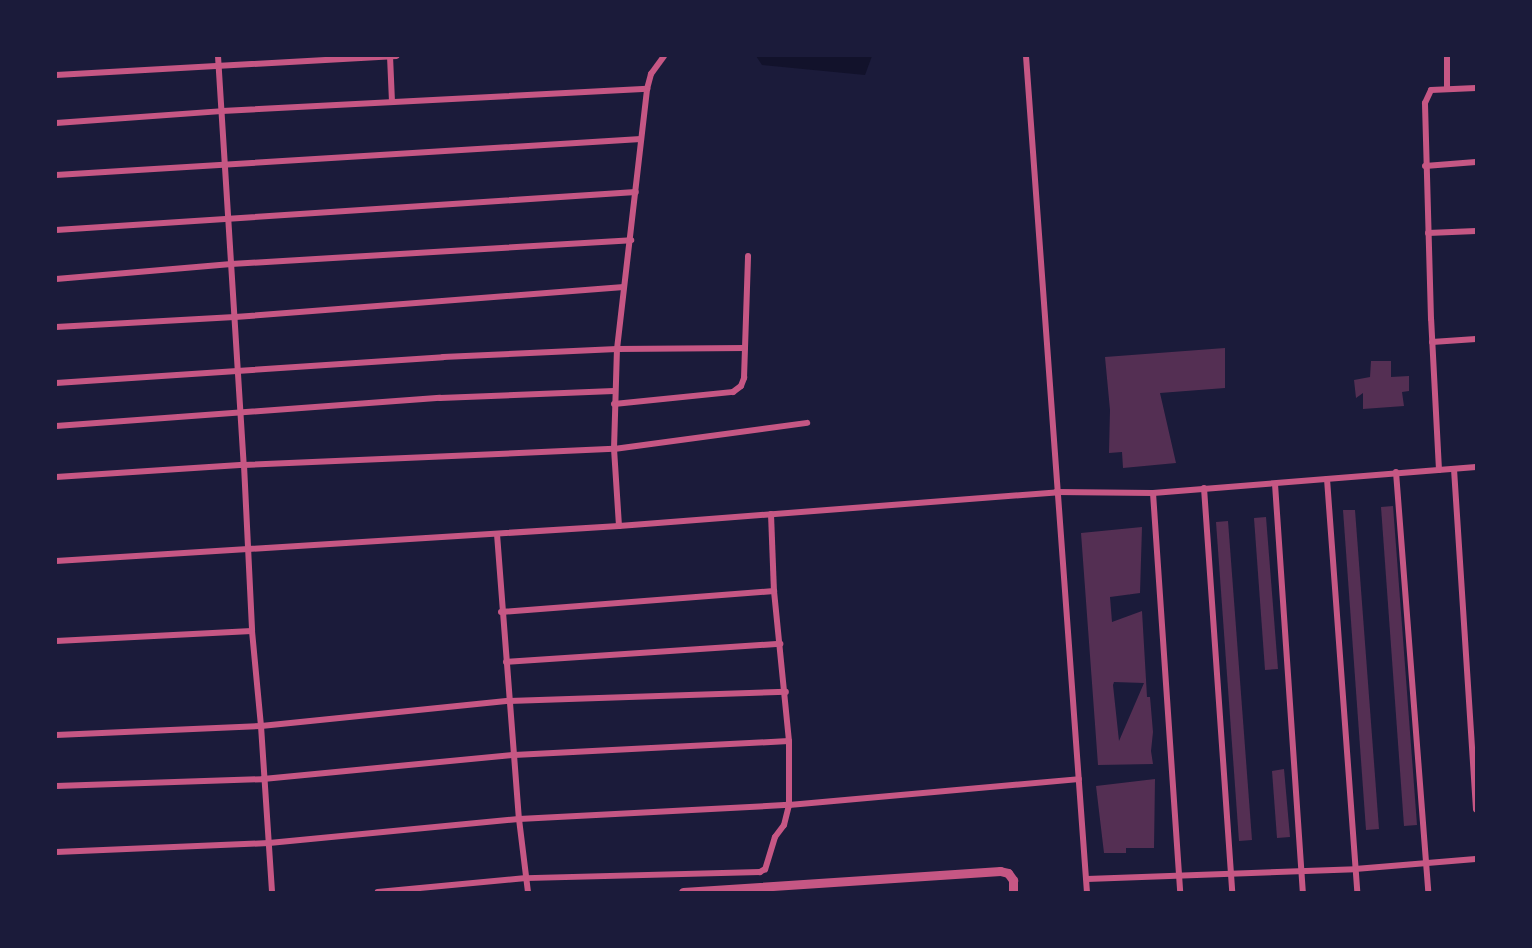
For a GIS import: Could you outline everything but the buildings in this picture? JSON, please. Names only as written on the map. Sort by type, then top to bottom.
[{"type":"street","points":[[218,56],[241,412],[252,631],[272,892]]},
{"type":"street","points":[[390,56],[392,102]]},
{"type":"street","points":[[56,75],[218,64],[396,56]]},
{"type":"street","points":[[619,526],[614,449],[617,349],[647,89],[651,74],[664,56]]},
{"type":"street","points":[[1026,56],[1056,492],[1087,892]]},
{"type":"street","points":[[1447,56],[1447,89]]},
{"type":"street","points":[[1439,470],[1425,166],[1427,95],[1431,90],[1476,88]]},
{"type":"street","points":[[56,123],[222,111],[647,89]]},
{"type":"street","points":[[56,175],[641,139]]},
{"type":"street","points":[[1425,166],[1476,162]]},
{"type":"street","points":[[56,230],[636,192]]},
{"type":"street","points":[[1428,233],[1476,231]]},
{"type":"street","points":[[56,279],[231,264],[631,240]]},
{"type":"street","points":[[614,404],[733,392],[741,387],[744,378],[748,256]]},
{"type":"street","points":[[56,327],[235,318],[624,287]]},
{"type":"street","points":[[1432,342],[1476,339]]},
{"type":"street","points":[[56,383],[443,357],[617,349],[745,348]]},
{"type":"street","points":[[56,426],[440,398],[614,391]]},
{"type":"street","points":[[56,477],[244,465],[614,449],[807,423]]},
{"type":"street","points":[[56,561],[619,526],[1056,492],[1153,493],[1476,467]]},
{"type":"street","points":[[1454,469],[1476,810]]},
{"type":"street","points":[[1396,472],[1428,892]]},
{"type":"street","points":[[1327,479],[1357,892]]},
{"type":"street","points":[[1275,484],[1304,892]]},
{"type":"street","points":[[1204,488],[1232,892]]},
{"type":"street","points":[[1153,493],[1180,892]]},
{"type":"street","points":[[378,892],[526,878],[760,872],[765,869],[775,837],[784,825],[789,805],[786,692],[774,591],[771,514]]},
{"type":"street","points":[[497,534],[501,612],[519,819],[528,892]]},
{"type":"street","points":[[501,612],[774,591]]},
{"type":"street","points":[[56,641],[252,631]]},
{"type":"street","points":[[506,662],[780,644]]},
{"type":"street","points":[[56,735],[261,726],[509,701],[786,692]]},
{"type":"street","points":[[56,786],[263,779],[514,755],[789,741]]},
{"type":"street","points":[[56,852],[269,843],[519,819],[789,805],[1079,780]]},
{"type":"street","points":[[1087,879],[1355,869],[1476,859]]},
{"type":"street","points":[[683,892],[729,891],[1000,871],[1008,873],[1012,880],[1013,892]]},
{"type":"shaded area","points":[[756,56],[872,56],[865,75],[762,65]]}]
